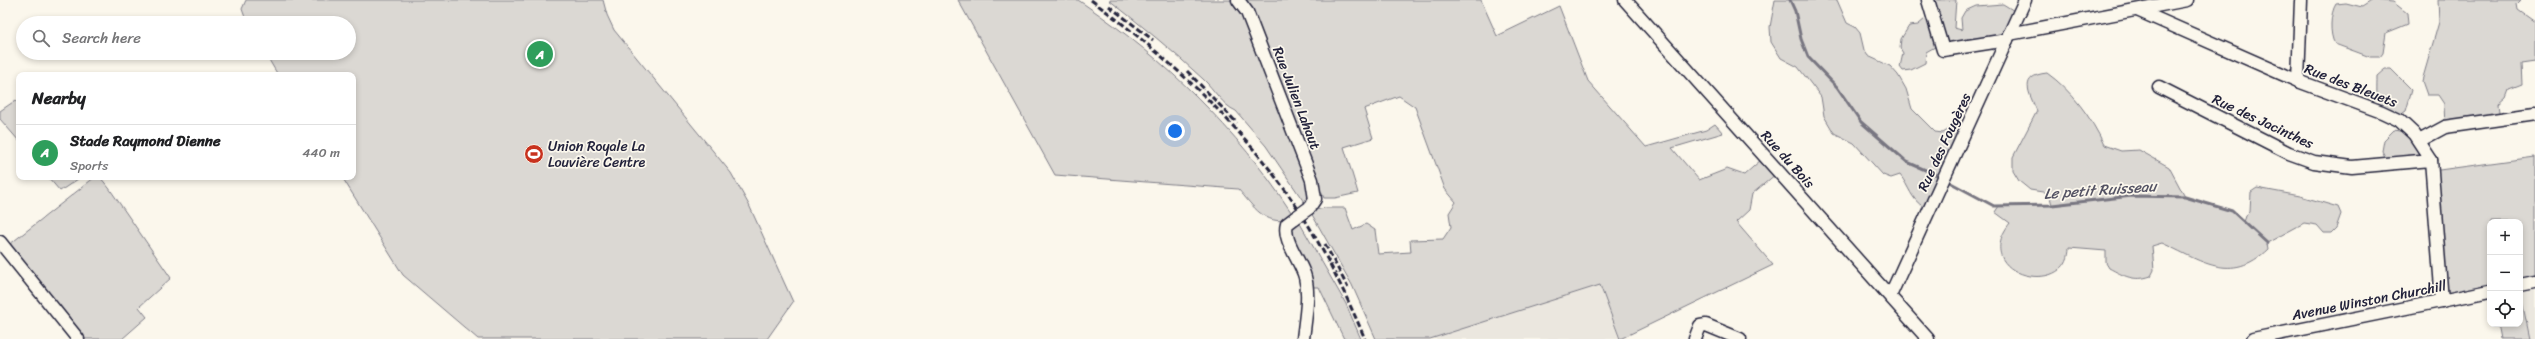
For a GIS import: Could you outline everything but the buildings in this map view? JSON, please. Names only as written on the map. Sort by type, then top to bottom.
[{"type":"street","name":"Rue Julien Lahaut","points":[[1238,0],[1247,12],[1312,180],[1315,199],[1309,208],[1287,224],[1286,233],[1303,272],[1307,287],[1303,339]]},
{"type":"street","name":"Rue du Bois","points":[[1625,0],[1928,339]]},
{"type":"street","points":[[1928,0],[1943,50],[2187,0]]},
{"type":"street","name":"Rue des Fougères","points":[[1890,296],[2025,0]]},
{"type":"street","points":[[2298,81],[2301,0]]},
{"type":"street","name":"Rue des Bleuets","points":[[2137,10],[2298,81],[2396,118],[2419,141],[2430,160],[2442,301]]},
{"type":"street","name":"Rue des Jacinthes","points":[[2159,87],[2289,153],[2314,162],[2352,167],[2430,160]]},
{"type":"street","points":[[2419,141],[2445,127],[2535,114]]},
{"type":"street","points":[[0,242],[78,339]]},
{"type":"street","points":[[2523,284],[2535,282]]},
{"type":"street","name":"Avenue Winston Churchill","points":[[2253,339],[2487,292]]},
{"type":"street","points":[[1695,339],[1700,326],[1706,325],[1740,339]]},
{"type":"shaded area","name":"Union Royale La Louvière Centre","points":[[246,0],[603,0],[607,15],[614,30],[731,173],[749,205],[793,302],[767,339],[478,339],[403,275],[344,180],[356,180],[356,72],[276,72],[269,60],[356,60],[356,16],[244,16],[242,9]]},
{"type":"shaded area","points":[[958,0],[1078,0],[1143,48],[1198,98],[1247,152],[1270,182],[1291,212],[1290,220],[1273,220],[1266,217],[1255,208],[1238,189],[1055,175]]},
{"type":"shaded area","points":[[1109,0],[1481,0],[1497,36],[1559,6],[1588,81],[1646,147],[1706,130],[1715,124],[1723,133],[1672,148],[1699,180],[1727,169],[1744,175],[1762,159],[1776,174],[1752,194],[1749,210],[1736,222],[1773,265],[1620,339],[1600,285],[1430,339],[1376,339],[1352,285],[1310,211],[1325,208],[1345,208],[1353,230],[1366,224],[1375,230],[1378,254],[1411,252],[1410,240],[1443,239],[1451,227],[1449,213],[1456,202],[1445,189],[1415,107],[1399,96],[1364,109],[1373,138],[1344,147],[1358,193],[1335,198],[1324,198],[1319,187],[1313,180],[1313,191],[1306,205],[1266,146],[1236,111],[1226,105],[1207,83],[1180,58]]},
{"type":"shaded area","points":[[1775,0],[1837,0],[1847,23],[1855,27],[1860,33],[1864,50],[1868,56],[1890,66],[1898,75],[1906,89],[1912,109],[1935,132],[1943,133],[1954,126],[1961,134],[1924,207],[1913,197],[1900,175],[1891,178],[1883,175],[1854,143],[1834,133],[1824,116],[1821,97],[1798,67],[1781,58],[1771,42],[1770,27]]},
{"type":"shaded area","points":[[1928,0],[1956,0],[1954,28],[1962,30],[1961,18],[1965,11],[1976,6],[2003,4],[2016,12],[2009,34],[1953,48],[1940,40],[1935,47],[1926,52],[1925,63],[1911,70],[1903,71],[1900,67],[1903,53],[1900,48],[1901,39],[1909,26],[1918,25],[1933,12]]},
{"type":"shaded area","points":[[2373,0],[2393,2],[2407,13],[2408,24],[2386,33],[2383,53],[2380,57],[2370,57],[2335,44],[2331,24],[2332,13],[2336,4],[2346,3],[2362,7]]},
{"type":"shaded area","points":[[2438,0],[2521,0],[2517,4],[2518,10],[2535,22],[2535,62],[2521,64],[2522,84],[2509,89],[2506,97],[2498,104],[2500,119],[2445,127],[2444,104],[2438,95],[2427,95],[2422,81],[2439,22]]},
{"type":"shaded area","points":[[2385,69],[2391,69],[2412,90],[2406,111],[2396,118],[2380,105],[2378,101],[2377,76]]},
{"type":"shaded area","points":[[2047,73],[2056,80],[2080,105],[2104,145],[2121,151],[2139,150],[2169,167],[2185,197],[2232,211],[2244,222],[2250,211],[2251,192],[2257,188],[2300,196],[2338,207],[2341,214],[2336,228],[2331,233],[2324,233],[2317,225],[2304,223],[2267,243],[2268,249],[2254,260],[2241,266],[2215,266],[2202,262],[2162,243],[2152,246],[2154,270],[2151,276],[2145,278],[2124,276],[2109,268],[2106,263],[2106,251],[2069,248],[2065,264],[2054,273],[2039,276],[2024,274],[2010,268],[2002,256],[2000,241],[2010,223],[1995,212],[1999,206],[2052,205],[2049,193],[2030,190],[2019,181],[2013,171],[2013,157],[2037,111],[2029,92],[2029,82],[2032,78],[2038,75]]},
{"type":"shaded area","points":[[16,100],[16,138],[0,119],[0,111]]},
{"type":"shaded area","points":[[2394,130],[2414,134],[2423,156],[2387,160],[2382,151],[2384,140]]},
{"type":"shaded area","points":[[2535,157],[2535,282],[2523,284],[2523,219],[2487,219],[2487,292],[2442,301],[2432,171]]},
{"type":"shaded area","points":[[51,180],[76,180],[60,191]]},
{"type":"shaded area","points":[[91,180],[102,180],[171,278],[139,307],[147,317],[122,339],[78,339],[5,248]]},
{"type":"shaded area","points":[[1298,220],[1346,304],[1361,339],[1344,339],[1319,287],[1307,287],[1290,228]]},
{"type":"shaded area","points":[[2535,282],[2535,339],[2530,339],[2523,304],[2523,288]]},
{"type":"shaded area","points":[[1600,285],[1619,339],[1430,339]]},
{"type":"shaded area","points":[[2523,306],[2530,339],[2500,339],[2498,327],[2523,327]]},
{"type":"waterway","name":"Le petit Ruisseau","points":[[1790,0],[1795,11],[1801,39],[1808,57],[1837,87],[1861,122],[1907,162],[1937,175]]},
{"type":"waterway","name":"Le petit Ruisseau","points":[[1951,183],[1994,206],[2052,205],[2132,196],[2185,197],[2232,211],[2267,243]]},
{"type":"railway","points":[[1091,0],[1183,75],[1239,132],[1288,195],[1310,228],[1353,311],[1365,339]]},
{"type":"railway","points":[[1109,6],[1153,40]]},
{"type":"railway","points":[[1187,71],[1237,123]]},
{"type":"railway","points":[[1325,244],[1348,288]]},
{"type":"place","name":"Stade Raymond Dienne","points":[[540,54]]},
{"type":"place","name":"Union Royale La Louvière Centre","points":[[534,154]]}]
